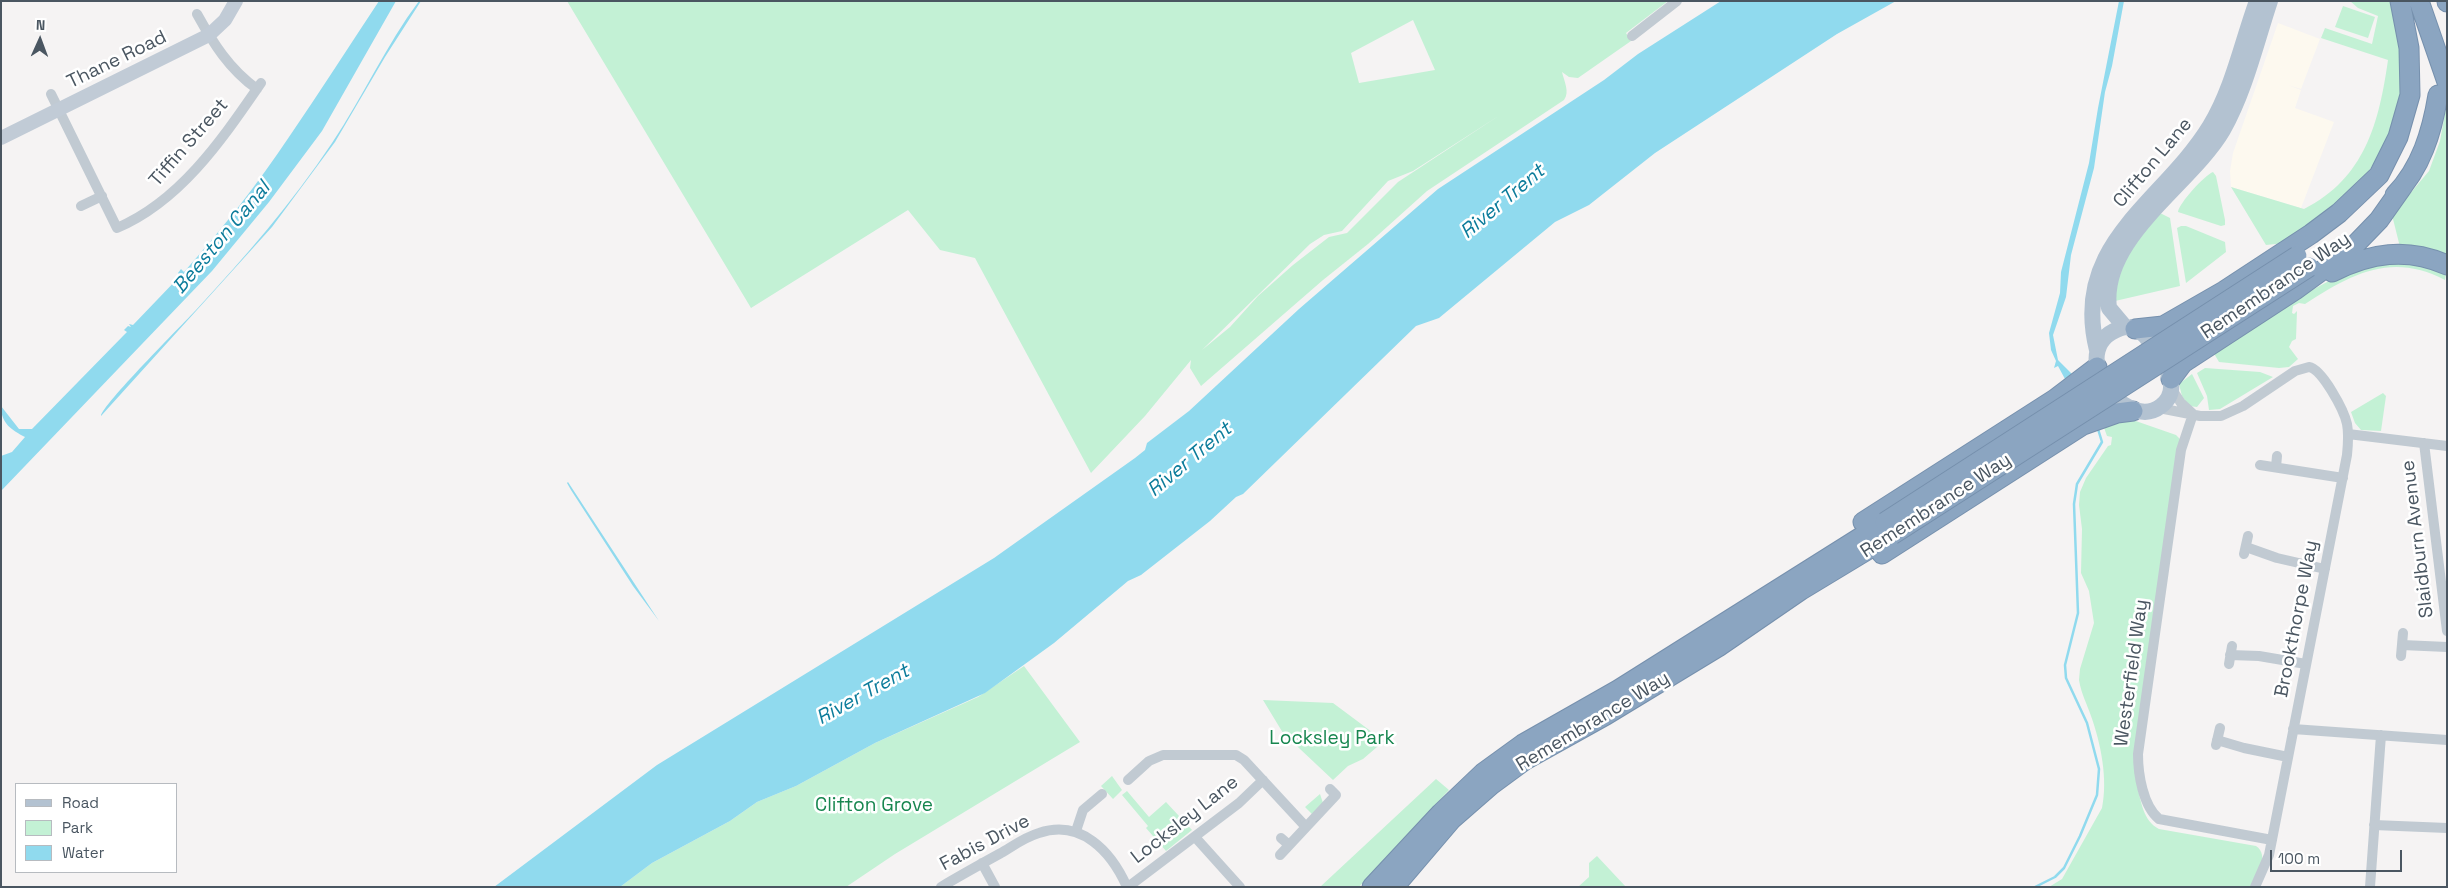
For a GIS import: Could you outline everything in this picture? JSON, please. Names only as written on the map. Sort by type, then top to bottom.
[{"type":"highway","points":[[2130,328],[2162,326],[2224,291],[2312,234],[2339,213],[2379,175],[2398,137],[2410,95],[2409,48],[2400,1]]},
{"type":"highway","points":[[2410,1],[2435,52]]},
{"type":"highway","points":[[2419,1],[2435,52],[2442,88]]},
{"type":"highway","points":[[2433,1],[2436,23]]},
{"type":"highway","name":"Remembrance Way","points":[[1394,887],[1452,819],[1491,785],[1525,760],[1606,715],[1715,639],[2303,262],[2371,221],[2403,186],[2417,163],[2431,132],[2442,88]]},
{"type":"highway","name":"Remembrance Way","points":[[2303,262],[2363,198],[2379,175]]},
{"type":"highway","points":[[2171,384],[2183,363],[2295,290],[2363,238],[2403,186]]},
{"type":"highway","points":[[2295,290],[2346,265],[2376,256],[2397,253],[2415,254],[2447,265]]},
{"type":"highway","points":[[1715,639],[1793,569],[2054,399],[2097,358]]},
{"type":"highway","points":[[1715,639],[1892,547],[2083,425],[2117,413],[2133,411]]},
{"type":"highway","name":"Remembrance Way","points":[[1372,887],[1440,813],[1483,773],[1523,744],[1618,690],[1715,639]]},
{"type":"main road","name":"Clifton Lane","points":[[2097,358],[2091,327],[2093,293],[2109,251],[2122,230],[2192,152],[2210,126],[2231,79],[2257,1]]},
{"type":"main road","name":"Clifton Lane","points":[[2130,328],[2109,308],[2109,284],[2114,267],[2144,222],[2206,153],[2223,130],[2240,90],[2270,1]]},
{"type":"main road","points":[[2130,328],[2145,336],[2167,367],[2171,384],[2166,402],[2159,408],[2149,412],[2133,411],[2119,401],[2102,380],[2097,358],[2106,335],[2130,328]]},
{"type":"street","name":"Thane Road","points":[[1,138],[209,35],[225,20],[236,1]]},
{"type":"street","points":[[1637,33],[1677,1]]},
{"type":"street","name":"Tiffin Street","points":[[102,196],[116,228],[147,212],[174,191],[222,138],[259,86],[233,68],[209,35],[197,14]]},
{"type":"street","points":[[51,94],[102,196],[81,206]]},
{"type":"street","name":"Brookthorpe Way","points":[[2193,414],[2220,416],[2233,412],[2295,371],[2309,367],[2320,373],[2343,410],[2348,434],[2348,455],[2272,840],[2265,869],[2255,887]]},
{"type":"street","points":[[2171,384],[2181,403],[2193,414]]},
{"type":"street","points":[[2159,408],[2193,414]]},
{"type":"street","name":"Westerfield Way","points":[[2193,414],[2181,450],[2138,754],[2138,769],[2149,805],[2159,820],[2272,840]]},
{"type":"street","points":[[2348,434],[2447,446]]},
{"type":"street","name":"Slaidburn Avenue","points":[[2424,443],[2447,631]]},
{"type":"street","points":[[2276,467],[2277,456]]},
{"type":"street","points":[[2260,465],[2343,478]]},
{"type":"street","points":[[2248,536],[2245,551],[2325,569]]},
{"type":"street","points":[[2403,633],[2402,650],[2447,647]]},
{"type":"street","points":[[2230,655],[2259,656],[2306,664]]},
{"type":"street","points":[[2220,728],[2217,743],[2288,757]]},
{"type":"street","points":[[2294,729],[2447,740]]},
{"type":"street","points":[[2370,887],[2381,736]]},
{"type":"street","points":[[1128,780],[1133,768],[1163,755],[1230,754],[1241,757],[1306,827]]},
{"type":"street","name":"Locksley Lane","points":[[1128,887],[1239,803],[1263,780]]},
{"type":"street","points":[[1280,855],[1336,796],[1330,789]]},
{"type":"street","points":[[1099,801],[1083,810],[1076,831],[1092,839],[1104,851],[1128,887]]},
{"type":"street","points":[[2374,825],[2447,828]]},
{"type":"street","name":"Fabis Drive","points":[[941,887],[1039,833],[1059,830],[1076,831]]},
{"type":"street","points":[[1194,838],[1240,887]]},
{"type":"street","points":[[1281,838],[1289,845]]},
{"type":"street","points":[[982,864],[995,887]]},
{"type":"shaded area","points":[[2278,23],[2320,39],[2301,89],[2288,85],[2301,90],[2295,108],[2334,122],[2301,208],[2231,187],[2230,171],[2233,153]]},
{"type":"green space","points":[[567,1],[1668,1],[1626,33],[1631,41],[1578,78],[1569,77],[1562,72],[1567,90],[1564,100],[1427,191],[1368,244],[1323,280],[1201,386],[1190,368],[1191,360],[1145,416],[1091,473],[975,258],[940,250],[908,210],[751,308]],"holes":[[[1413,20],[1435,70],[1359,83],[1351,53]],[[1500,115],[1398,182],[1347,233],[1329,237],[1293,265],[1258,296],[1230,327],[1202,350],[1310,244],[1324,235],[1342,231],[1388,181],[1413,171]]]},
{"type":"green space","points":[[2350,1],[2394,1],[2404,88],[2395,121],[2381,153],[2358,187],[2285,243],[2266,245],[2231,187],[2304,209],[2325,196],[2342,182],[2366,147],[2374,127],[2380,106],[2388,60],[2321,38],[2325,28],[2372,44],[2378,16],[2358,8]]},
{"type":"green space","points":[[2343,6],[2375,17],[2368,38],[2335,27]]},
{"type":"green space","points":[[2447,102],[2447,261],[2400,247],[2392,215],[2429,171],[2440,141]]},
{"type":"green space","points":[[2213,172],[2216,176],[2225,220],[2225,225],[2221,226],[2178,212],[2183,202],[2193,190],[2204,178]]},
{"type":"green space","points":[[2158,212],[2170,218],[2180,286],[2115,301],[2119,267]]},
{"type":"green space","points":[[2186,226],[2225,242],[2226,252],[2186,283],[2177,228]]},
{"type":"green space","points":[[2394,260],[2437,270],[2446,274],[2445,280],[2425,272],[2389,267],[2372,270],[2356,276],[2305,304],[2299,303],[2293,306],[2292,313],[2294,314],[2297,311],[2296,339],[2292,341],[2289,347],[2298,359],[2289,367],[2279,368],[2219,362],[2212,350],[2265,315],[2344,273]]},
{"type":"green space","points":[[2205,368],[2260,372],[2273,377],[2220,409],[2209,410],[2207,396],[2197,373]]},
{"type":"green space","points":[[2192,374],[2204,398],[2197,407],[2189,406],[2182,396],[2179,384]]},
{"type":"green space","points":[[2383,393],[2386,396],[2381,431],[2361,430],[2355,423],[2351,412]]},
{"type":"green space","points":[[2130,419],[2176,435],[2181,440],[2137,785],[2146,816],[2159,829],[2256,846],[2260,850],[2262,860],[2259,872],[2251,887],[2049,887],[2062,879],[2102,808],[2104,797],[2104,774],[2100,750],[2095,727],[2079,680],[2080,669],[2094,623],[2089,591],[2081,573],[2082,529],[2079,505],[2080,492],[2086,478],[2108,446],[2111,445],[2112,437],[2107,436],[2102,422]]},
{"type":"green space","name":"Clifton Grove","points":[[1024,666],[1080,742],[895,854],[846,887],[620,887],[652,863],[730,821],[757,802],[796,786],[875,743],[978,697]]},
{"type":"green space","name":"Locksley Park","points":[[1263,700],[1333,703],[1384,741],[1363,759],[1348,766],[1333,780],[1283,733]]},
{"type":"green space","points":[[1112,776],[1122,790],[1113,799],[1101,786]]},
{"type":"green space","points":[[1436,779],[1449,790],[1359,887],[1320,887]]},
{"type":"green space","points":[[1127,791],[1149,817],[1166,802],[1192,830],[1166,851],[1146,828],[1148,826],[1122,795]]},
{"type":"green space","points":[[1320,794],[1323,803],[1312,814],[1305,807]]},
{"type":"green space","points":[[1597,856],[1626,887],[1578,887],[1589,877],[1589,863]]},
{"type":"water","name":"Beeston Canal","points":[[379,1],[396,1],[322,131],[269,202],[212,271],[1,491],[1,456],[12,452],[25,437],[8,426],[1,412],[1,406],[19,429],[32,429],[127,332],[124,330],[128,326],[131,327],[129,324],[133,325],[180,276],[178,273],[181,269],[184,272],[252,189],[312,103]]},
{"type":"water","points":[[419,1],[421,1],[385,57],[335,142],[272,227],[101,416],[114,397],[250,250],[301,187],[343,125],[396,35]]},
{"type":"water","name":"River Trent","points":[[1721,1],[1896,1],[1837,34],[1655,153],[1589,205],[1555,222],[1439,318],[1416,326],[1243,494],[1236,497],[1210,521],[1141,575],[1128,581],[1054,643],[985,693],[875,743],[796,786],[757,802],[730,821],[652,863],[620,887],[494,887],[657,765],[994,558],[1135,458],[1145,450],[1147,443],[1189,411],[1299,309],[1438,189],[1604,80],[1638,54]]},
{"type":"water","points":[[2119,1],[2124,1],[2112,66],[2105,92],[2094,168],[2071,255],[2066,297],[2053,335],[2058,360],[2072,374],[2065,379],[2058,366],[2054,368],[2056,361],[2051,350],[2049,333],[2060,293],[2061,272],[2089,163]]},
{"type":"water","points":[[568,482],[659,621],[633,586],[571,490]]},
{"type":"waterway","points":[[2035,887],[2055,877],[2064,868],[2097,795],[2099,769],[2087,723],[2066,678],[2065,665],[2078,613],[2074,504],[2077,484],[2102,442],[2098,429]]}]
